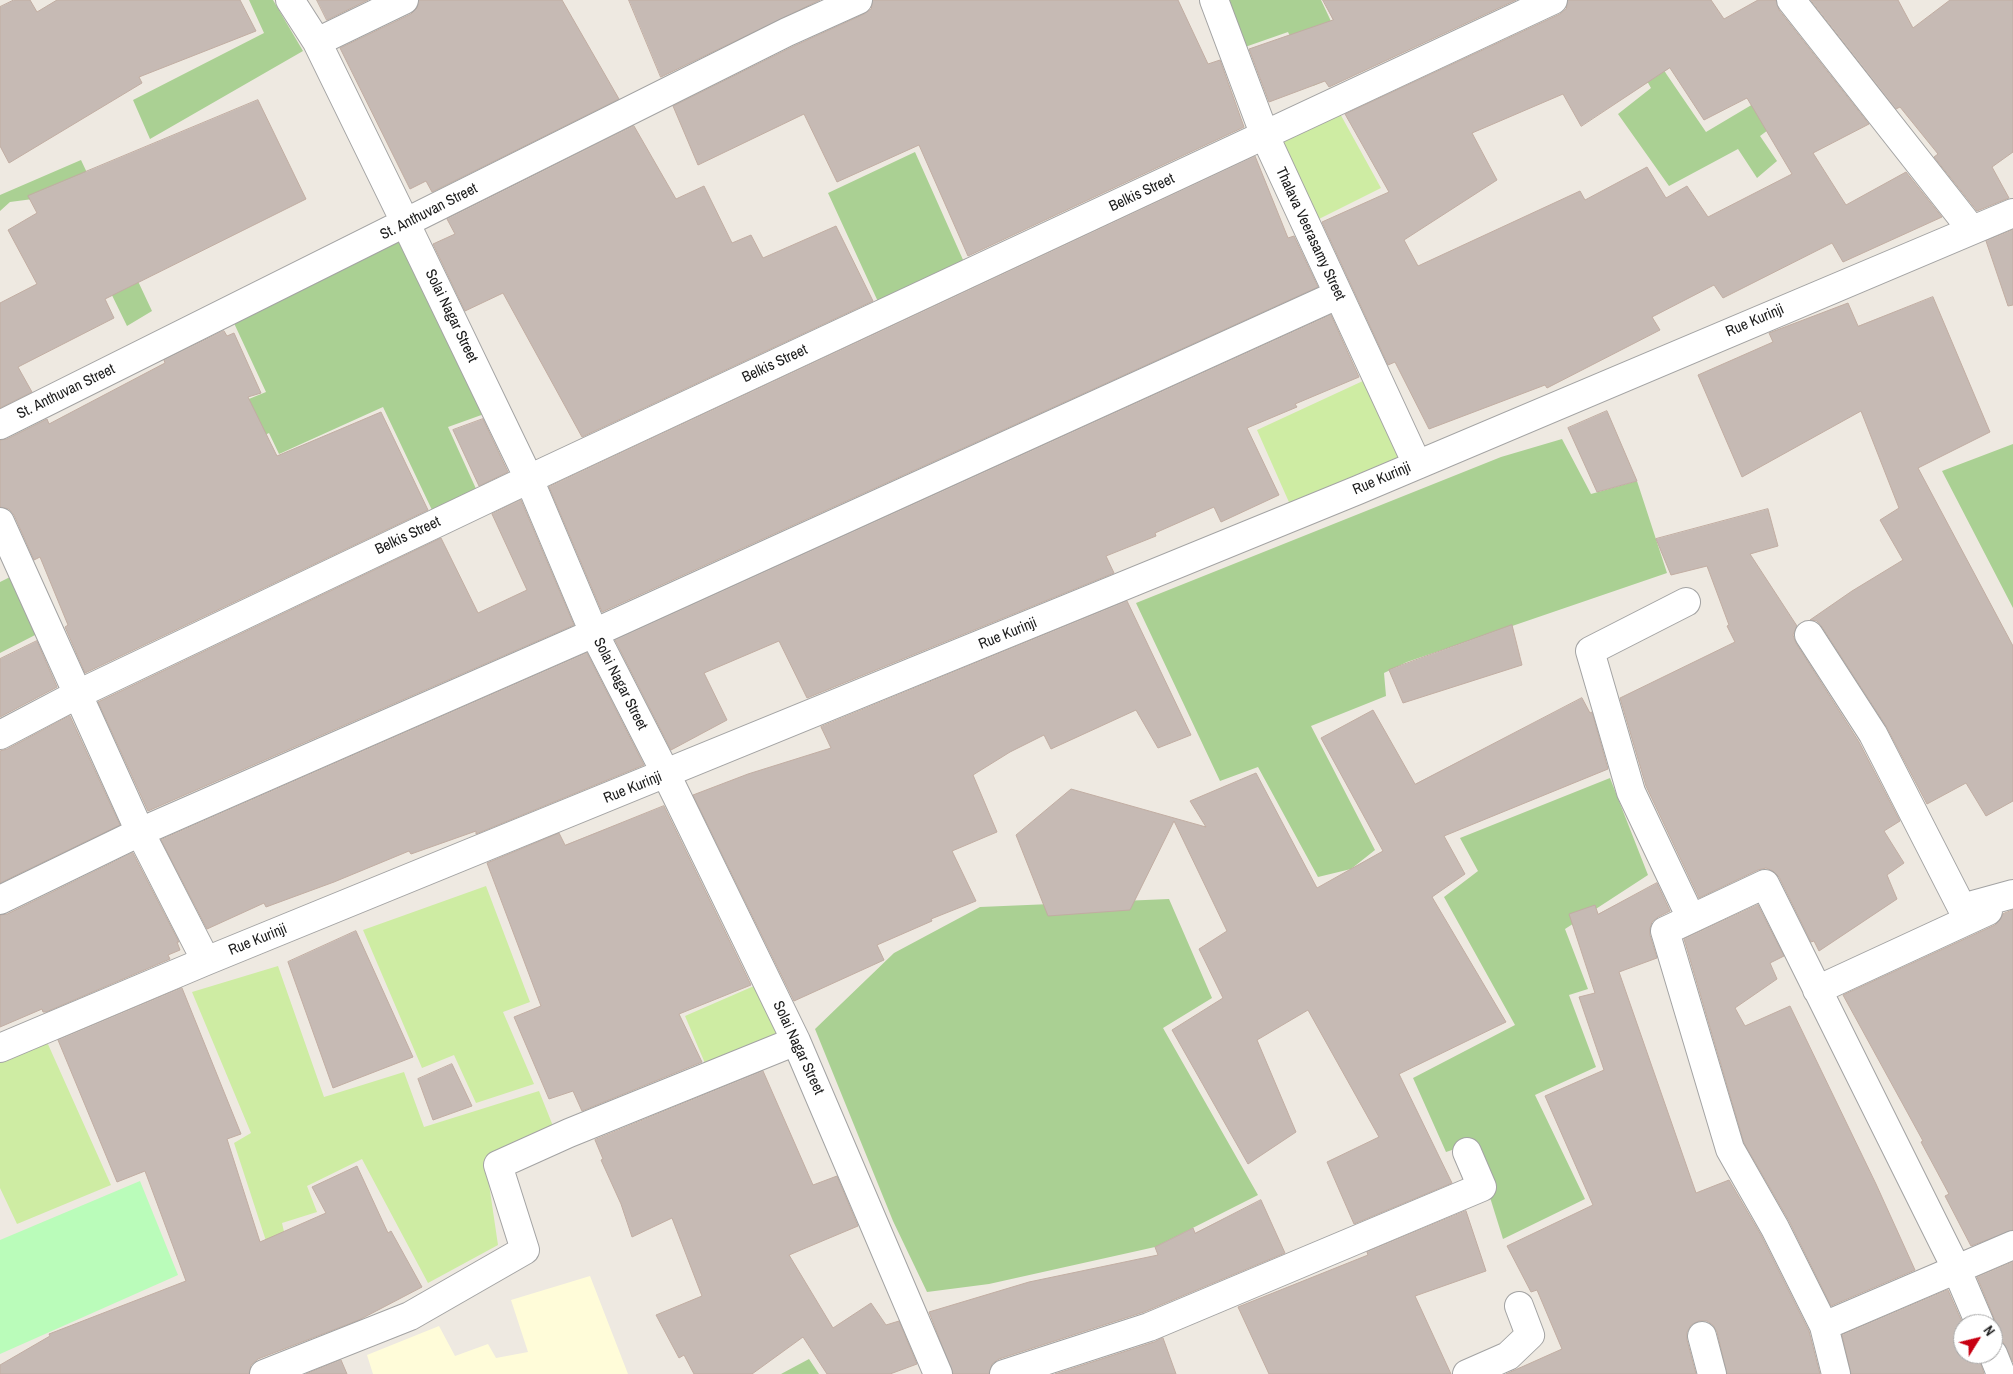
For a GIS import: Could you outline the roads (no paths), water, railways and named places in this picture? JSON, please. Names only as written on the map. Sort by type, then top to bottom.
[{"type":"street","name":"Solai Nagar Street","points":[[290,0],[317,42],[406,224],[529,479],[594,632],[666,774],[796,1041],[938,1374]]},
{"type":"street","points":[[317,42],[404,0]]},
{"type":"street","name":"St. Anthuvan Street","points":[[0,425],[778,37],[858,0]]},
{"type":"street","name":"Thalava Veerasamy Street","points":[[1214,0],[1265,136],[1337,295],[1417,464]]},
{"type":"street","name":"Belkis Street","points":[[0,735],[78,694],[529,479],[1553,0]]},
{"type":"street","points":[[1791,0],[1972,230]]},
{"type":"street","name":"Rue Kurinji","points":[[0,1048],[206,961],[666,774],[1417,464],[2013,213]]},
{"type":"street","points":[[0,900],[140,832],[594,632],[1337,295]]},
{"type":"street","points":[[0,522],[140,832],[206,961]]},
{"type":"street","points":[[1686,602],[1590,650],[1631,792],[1691,918]]},
{"type":"street","points":[[1809,635],[1873,734],[1962,908],[2013,894]]},
{"type":"street","points":[[1836,1374],[1824,1326],[1775,1228],[1730,1149],[1665,931],[1765,884],[1956,1268],[1976,1314]]},
{"type":"street","points":[[1817,990],[2013,899]]},
{"type":"street","points":[[264,1374],[410,1316],[525,1250],[498,1165],[796,1041]]},
{"type":"street","points":[[1004,1374],[1148,1327],[1482,1188],[1466,1152]]},
{"type":"street","points":[[1824,1326],[2013,1245]]},
{"type":"street","points":[[1467,1374],[1508,1356],[1530,1335],[1519,1306]]},
{"type":"street","points":[[1702,1336],[1712,1374]]}]
